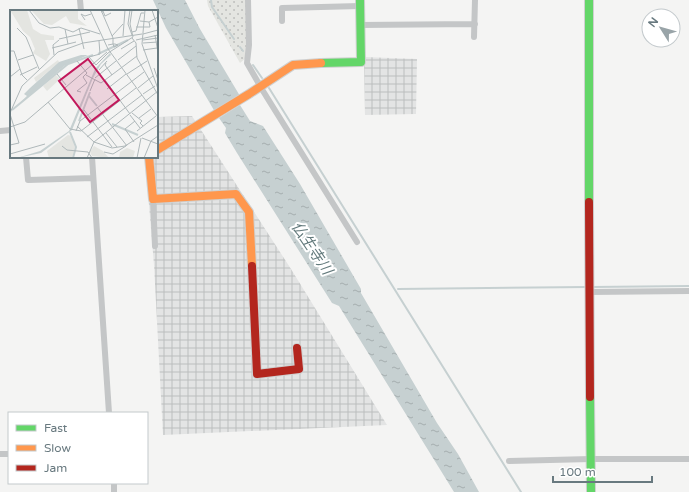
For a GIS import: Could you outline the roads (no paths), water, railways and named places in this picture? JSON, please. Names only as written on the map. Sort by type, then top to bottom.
[{"type":"street","points":[[80,0],[81,10]]},
{"type":"street","points":[[248,0],[247,63],[259,84]]},
{"type":"street","points":[[474,37],[475,0]]},
{"type":"street","points":[[589,0],[591,492]]},
{"type":"street","points":[[158,149],[249,94],[293,65],[308,63],[361,62],[360,3],[282,8],[282,21]]},
{"type":"street","points":[[360,25],[475,24]]},
{"type":"street","points":[[264,91],[357,242]]},
{"type":"street","points":[[0,131],[10,130]]},
{"type":"street","points":[[26,158],[28,180],[93,178]]},
{"type":"street","points":[[92,158],[109,412]]},
{"type":"street","points":[[149,158],[155,246]]},
{"type":"street","points":[[153,199],[236,194],[249,212],[258,374],[299,369],[297,348]]},
{"type":"street","points":[[589,292],[689,291]]},
{"type":"street","points":[[509,461],[591,459],[689,460]]},
{"type":"water","points":[[153,0],[185,0],[200,29],[240,96],[215,112],[166,28]]},
{"type":"water","name":"仏生寺川","points":[[240,105],[250,121],[263,126],[300,184],[361,289],[361,293],[437,423],[458,454],[479,492],[454,492],[339,306],[332,303],[237,153],[225,133],[226,128],[219,118]]},
{"type":"waterway","points":[[211,0],[212,7],[234,39]]},
{"type":"waterway","points":[[240,47],[243,51]]},
{"type":"waterway","points":[[253,65],[262,78]]},
{"type":"waterway","points":[[269,88],[521,492]]},
{"type":"waterway","points":[[592,287],[689,286]]},
{"type":"waterway","points":[[398,289],[587,287]]}]
